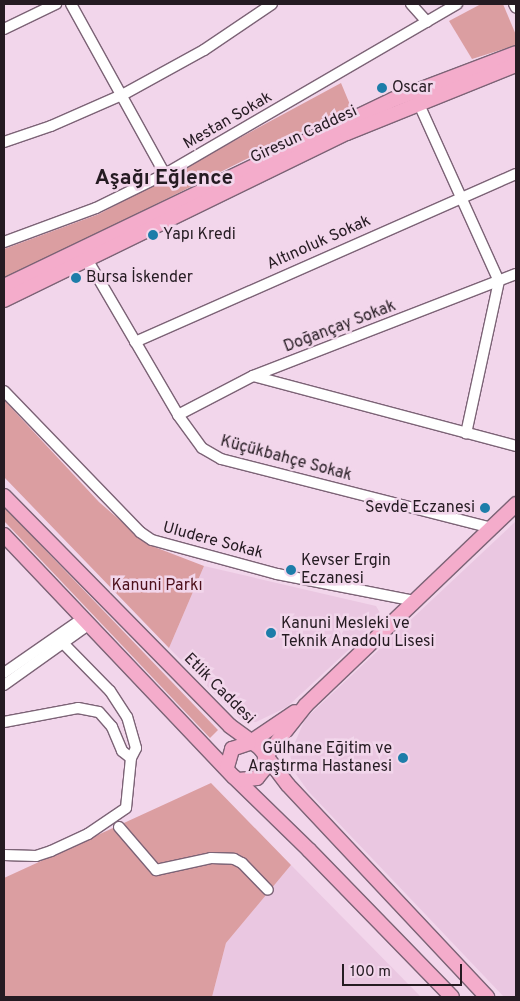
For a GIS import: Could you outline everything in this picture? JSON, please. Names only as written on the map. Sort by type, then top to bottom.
[{"type":"main road","name":"Giresun Caddesi","points":[[4,286],[395,99],[516,53]]},
{"type":"main road","name":"Giresun Caddesi","points":[[4,300],[339,137],[418,102],[516,65]]},
{"type":"main road","name":"Etlik Caddesi","points":[[4,496],[250,743],[260,748],[265,757],[487,997]]},
{"type":"main road","points":[[239,780],[251,781],[262,774],[265,757],[306,705],[516,504]]},
{"type":"main road","points":[[4,535],[85,622],[452,997]]},
{"type":"main road","points":[[4,540],[20,553]]},
{"type":"main road","points":[[227,767],[232,749],[250,743],[306,705]]},
{"type":"street","points":[[4,29],[56,4]]},
{"type":"street","points":[[71,4],[124,94],[165,174]]},
{"type":"street","points":[[4,142],[51,126],[124,94],[204,50],[272,4]]},
{"type":"street","points":[[411,4],[426,22]]},
{"type":"street","name":"Mestan Sokak","points":[[4,242],[96,208],[165,174],[457,4]]},
{"type":"street","points":[[514,4],[516,8]]},
{"type":"street","points":[[418,102],[499,281],[466,432]]},
{"type":"street","name":"Altınoluk Sokak","points":[[135,342],[461,196],[516,174]]},
{"type":"street","name":"Küçükbahçe Sokak","points":[[87,259],[178,415],[202,448],[221,459],[492,528]]},
{"type":"street","name":"Doğançay Sokak","points":[[178,415],[253,376],[516,274]]},
{"type":"street","points":[[253,376],[516,446]]},
{"type":"street","name":"Uludere Sokak","points":[[4,391],[140,532],[152,540],[277,574],[414,601]]},
{"type":"street","points":[[4,685],[62,642],[85,622]]},
{"type":"street","points":[[4,673],[85,622]]},
{"type":"street","points":[[4,855],[36,856],[51,851],[88,834],[126,808],[131,758],[136,748],[127,717],[110,691],[62,642]]},
{"type":"street","points":[[5,721],[78,708],[99,712],[112,727],[122,751],[131,758]]},
{"type":"street","points":[[119,827],[156,870],[211,858],[234,859],[242,863],[268,890]]},
{"type":"shaded area","name":"Gülhane Eğitim ve Araştırma Hastanesi","points":[[516,521],[516,997],[504,997],[308,791],[293,770],[290,754],[305,719]]},
{"type":"shaded area","name":"Kanuni Mesleki ve Teknik Anadolu Lisesi","points":[[204,566],[376,606],[383,618],[287,707],[256,722],[243,722],[169,648]]},
{"type":"shaded area","points":[[291,865],[421,997],[212,997],[226,943]]},
{"type":"green space","points":[[481,4],[503,4],[516,35],[516,45],[472,59],[449,21]]},
{"type":"green space","points":[[341,83],[351,107],[4,280],[4,249],[99,214]]},
{"type":"green space","name":"Kanuni Parkı","points":[[4,400],[99,502],[130,529],[152,546],[204,566],[169,648],[4,477]]},
{"type":"green space","points":[[4,507],[218,730],[210,738],[4,521]]},
{"type":"green space","points":[[211,783],[291,865],[226,943],[212,997],[4,997],[4,878]]},
{"type":"place","name":"Oscar","points":[[382,88]]},
{"type":"place","name":"Yapı Kredi","points":[[153,235]]},
{"type":"place","name":"Bursa İskender","points":[[76,278]]},
{"type":"place","name":"Sevde Eczanesi","points":[[485,508]]},
{"type":"place","name":"Kevser Ergin Eczanesi","points":[[291,570]]},
{"type":"place","name":"Kanuni Mesleki ve Teknik Anadolu Lisesi","points":[[271,633]]},
{"type":"place","name":"Gülhane Eğitim ve Araştırma Hastanesi","points":[[403,758]]},
{"type":"district","name":"Aşağı Eğlence","points":[[164,179]]}]
